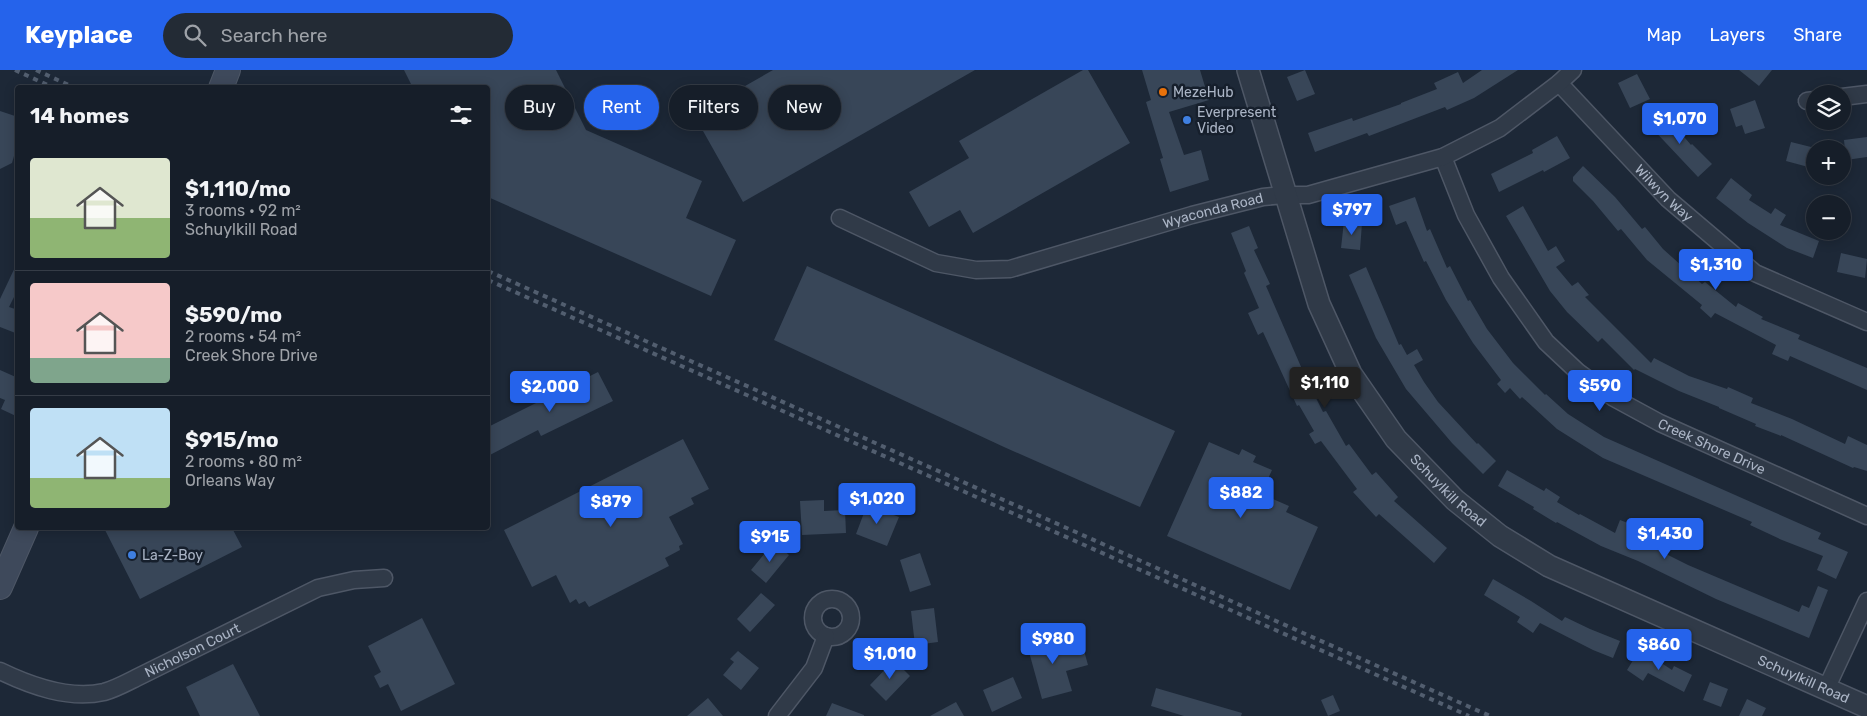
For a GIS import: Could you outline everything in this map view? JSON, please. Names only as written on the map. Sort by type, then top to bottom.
[{"type":"main road","points":[[222,85],[228,70]]},
{"type":"main road","points":[[2,581],[25,530]]},
{"type":"street","name":"Schuylkill Road","points":[[1248,70],[1284,195],[1319,304],[1351,374],[1396,439],[1455,500],[1500,536],[1550,566],[1867,707]]},
{"type":"street","name":"Wyaconda Road","points":[[840,218],[936,263],[976,270],[1010,269],[1192,215],[1263,197],[1308,195],[1443,157],[1500,128],[1559,84],[1573,70]]},
{"type":"street","name":"Wilwyn Way","points":[[1559,84],[1668,199],[1754,273],[1867,322]]},
{"type":"street","points":[[1851,96],[1867,94]]},
{"type":"street","name":"Creek Shore Drive","points":[[1443,157],[1466,216],[1501,278],[1546,342],[1578,372],[1614,398],[1660,423],[1867,516]]},
{"type":"street","name":"Nicholson Court","points":[[0,670],[22,681],[62,693],[88,694],[105,692],[318,588],[354,580],[384,578]]},
{"type":"street","points":[[1826,689],[1867,601]]},
{"type":"street","points":[[777,716],[814,668],[826,636]]},
{"type":"building","points":[[404,70],[556,70],[564,85],[505,85],[505,130],[574,130],[574,106],[584,126],[584,130],[702,181],[686,218],[736,240],[711,296],[490,198],[490,85],[412,85]]},
{"type":"building","points":[[773,70],[975,70],[743,202],[702,130],[758,130],[758,85],[747,85]]},
{"type":"building","points":[[1083,70],[1088,70],[1130,143],[973,233],[960,210],[929,227],[909,192],[969,158],[959,141]]},
{"type":"building","points":[[1142,70],[1200,70],[1209,100],[1169,112],[1184,155],[1201,150],[1209,180],[1170,192],[1160,159],[1163,158],[1146,102],[1151,100]]},
{"type":"building","points":[[1305,70],[1315,94],[1297,101],[1287,77]]},
{"type":"building","points":[[1482,70],[1518,70],[1474,98],[1447,110],[1445,107],[1369,136],[1367,133],[1315,152],[1308,133],[1352,118],[1353,121],[1401,104],[1437,89],[1434,83],[1458,72],[1463,83]]},
{"type":"building","points":[[1739,70],[1772,70],[1759,86]]},
{"type":"building","points":[[1637,74],[1650,99],[1630,108],[1618,83]]},
{"type":"building","points":[[1755,100],[1765,128],[1745,134],[1742,125],[1736,127],[1730,109]]},
{"type":"building","points":[[0,111],[15,116],[15,152],[12,163],[0,169]]},
{"type":"building","points":[[1663,112],[1691,145],[1712,164],[1698,177],[1649,125]]},
{"type":"building","points":[[1557,136],[1570,158],[1499,192],[1491,174],[1533,153],[1532,150]]},
{"type":"building","points":[[1867,137],[1867,157],[1851,159],[1851,140],[1844,140]]},
{"type":"building","points":[[1791,142],[1806,146],[1806,166],[1786,161]]},
{"type":"building","points":[[1583,166],[1615,197],[1642,229],[1645,227],[1663,249],[1702,284],[1705,282],[1736,307],[1738,303],[1763,317],[1761,319],[1800,335],[1798,339],[1867,368],[1867,390],[1790,356],[1788,361],[1772,354],[1776,345],[1715,313],[1711,318],[1700,308],[1702,305],[1647,260],[1621,229],[1618,231],[1573,181],[1573,177]]},
{"type":"building","points":[[1731,178],[1752,195],[1749,200],[1771,214],[1775,208],[1786,215],[1780,225],[1806,236],[1806,240],[1819,241],[1813,258],[1787,248],[1748,223],[1716,198]]},
{"type":"building","points":[[1415,197],[1427,231],[1430,229],[1447,268],[1450,266],[1468,301],[1470,300],[1487,329],[1513,363],[1545,395],[1568,414],[1604,437],[1821,533],[1818,539],[1848,552],[1836,579],[1817,570],[1823,556],[1750,525],[1752,522],[1603,458],[1557,429],[1522,397],[1520,399],[1510,388],[1505,393],[1497,384],[1501,380],[1473,343],[1446,300],[1426,261],[1424,262],[1406,221],[1396,225],[1389,206]]},
{"type":"building","points":[[1523,206],[1548,251],[1556,246],[1565,261],[1556,267],[1572,286],[1578,282],[1589,295],[1585,297],[1651,363],[1654,358],[1689,376],[1727,389],[1728,387],[1753,398],[1751,403],[1792,419],[1845,444],[1848,436],[1867,445],[1867,471],[1853,468],[1781,435],[1755,426],[1756,424],[1634,370],[1602,338],[1598,342],[1567,312],[1550,291],[1506,216]]},
{"type":"building","points":[[1344,221],[1362,223],[1360,250],[1341,248]]},
{"type":"building","points":[[1249,226],[1258,248],[1254,250],[1270,284],[1266,286],[1305,376],[1323,412],[1326,411],[1346,446],[1349,444],[1372,475],[1376,472],[1398,497],[1394,501],[1447,548],[1434,563],[1379,514],[1376,517],[1353,492],[1357,489],[1321,441],[1315,444],[1309,434],[1314,431],[1299,405],[1297,406],[1263,332],[1258,335],[1248,313],[1259,308],[1244,273],[1246,271],[1231,233]]},
{"type":"building","points":[[1841,253],[1867,259],[1865,278],[1837,272]]},
{"type":"building","points":[[807,266],[1175,431],[1140,507],[1004,447],[774,340]]},
{"type":"building","points":[[15,267],[15,295],[9,307],[15,309],[15,333],[0,327],[0,299]]},
{"type":"building","points":[[1366,267],[1399,345],[1401,344],[1407,355],[1417,349],[1423,360],[1414,365],[1438,402],[1477,444],[1496,461],[1483,474],[1452,443],[1406,389],[1376,338],[1349,275]]},
{"type":"building","points":[[0,370],[15,377],[15,416],[1,409],[5,400],[0,398]]},
{"type":"building","points":[[598,372],[613,401],[541,436],[538,430],[490,455],[490,426]]},
{"type":"building","points":[[683,439],[709,489],[691,498],[694,504],[669,517],[683,544],[679,546],[680,550],[665,558],[669,566],[589,607],[585,601],[579,604],[576,599],[570,603],[556,575],[532,587],[504,530]]},
{"type":"building","points":[[1209,442],[1239,455],[1242,449],[1256,456],[1253,462],[1272,470],[1261,494],[1289,506],[1286,512],[1318,527],[1290,590],[1167,536]]},
{"type":"building","points":[[1507,470],[1544,491],[1546,488],[1560,497],[1557,502],[1615,533],[1620,520],[1638,527],[1634,538],[1688,565],[1799,612],[1802,605],[1809,608],[1818,586],[1828,590],[1809,638],[1716,599],[1556,523],[1533,509],[1534,507],[1498,486]]},
{"type":"building","points":[[824,500],[824,511],[845,510],[846,533],[802,535],[800,501]]},
{"type":"building","points":[[867,505],[899,517],[887,546],[856,534]]},
{"type":"building","points":[[105,530],[233,530],[242,547],[140,599]]},
{"type":"building","points":[[774,542],[789,555],[766,583],[751,570]]},
{"type":"building","points":[[920,553],[931,585],[910,592],[900,560]]},
{"type":"building","points":[[1493,579],[1562,621],[1565,617],[1620,641],[1613,658],[1540,623],[1533,633],[1517,622],[1520,617],[1484,595]]},
{"type":"building","points":[[761,593],[775,605],[750,632],[737,619]]},
{"type":"building","points":[[934,608],[938,642],[915,645],[911,611]]},
{"type":"building","points":[[422,618],[455,684],[401,711],[388,684],[380,688],[374,676],[381,672],[368,646]]},
{"type":"building","points":[[1053,633],[1058,654],[1083,647],[1088,665],[1066,671],[1072,691],[1042,699],[1026,641]]},
{"type":"building","points":[[1640,649],[1672,670],[1674,666],[1692,675],[1684,692],[1648,673],[1643,681],[1627,670]]},
{"type":"building","points":[[738,651],[759,668],[741,690],[723,675],[734,662],[730,659]]},
{"type":"building","points":[[894,660],[910,676],[886,701],[870,685]]},
{"type":"building","points":[[233,664],[260,716],[200,716],[186,687]]},
{"type":"building","points":[[1013,677],[1022,698],[992,712],[983,690]]},
{"type":"building","points":[[1710,682],[1728,689],[1721,707],[1703,700]]},
{"type":"building","points":[[1156,688],[1242,713],[1241,716],[1184,716],[1151,706]]},
{"type":"building","points":[[1333,695],[1340,711],[1328,716],[1321,700]]},
{"type":"building","points":[[708,698],[723,716],[687,716]]},
{"type":"building","points":[[1747,699],[1766,708],[1762,716],[1739,716]]},
{"type":"building","points":[[956,702],[964,716],[930,716]]},
{"type":"building","points":[[832,703],[864,715],[864,716],[826,716]]},
{"type":"railway","points":[[15,70],[48,85]]},
{"type":"railway","points":[[36,70],[68,85]]},
{"type":"railway","points":[[490,272],[1490,716]]},
{"type":"railway","points":[[490,281],[1469,716]]},
{"type":"place","name":"MezeHub","points":[[1163,92]]},
{"type":"place","name":"Everpresent Video","points":[[1187,120]]},
{"type":"place","name":"La-Z-Boy","points":[[132,555]]}]
